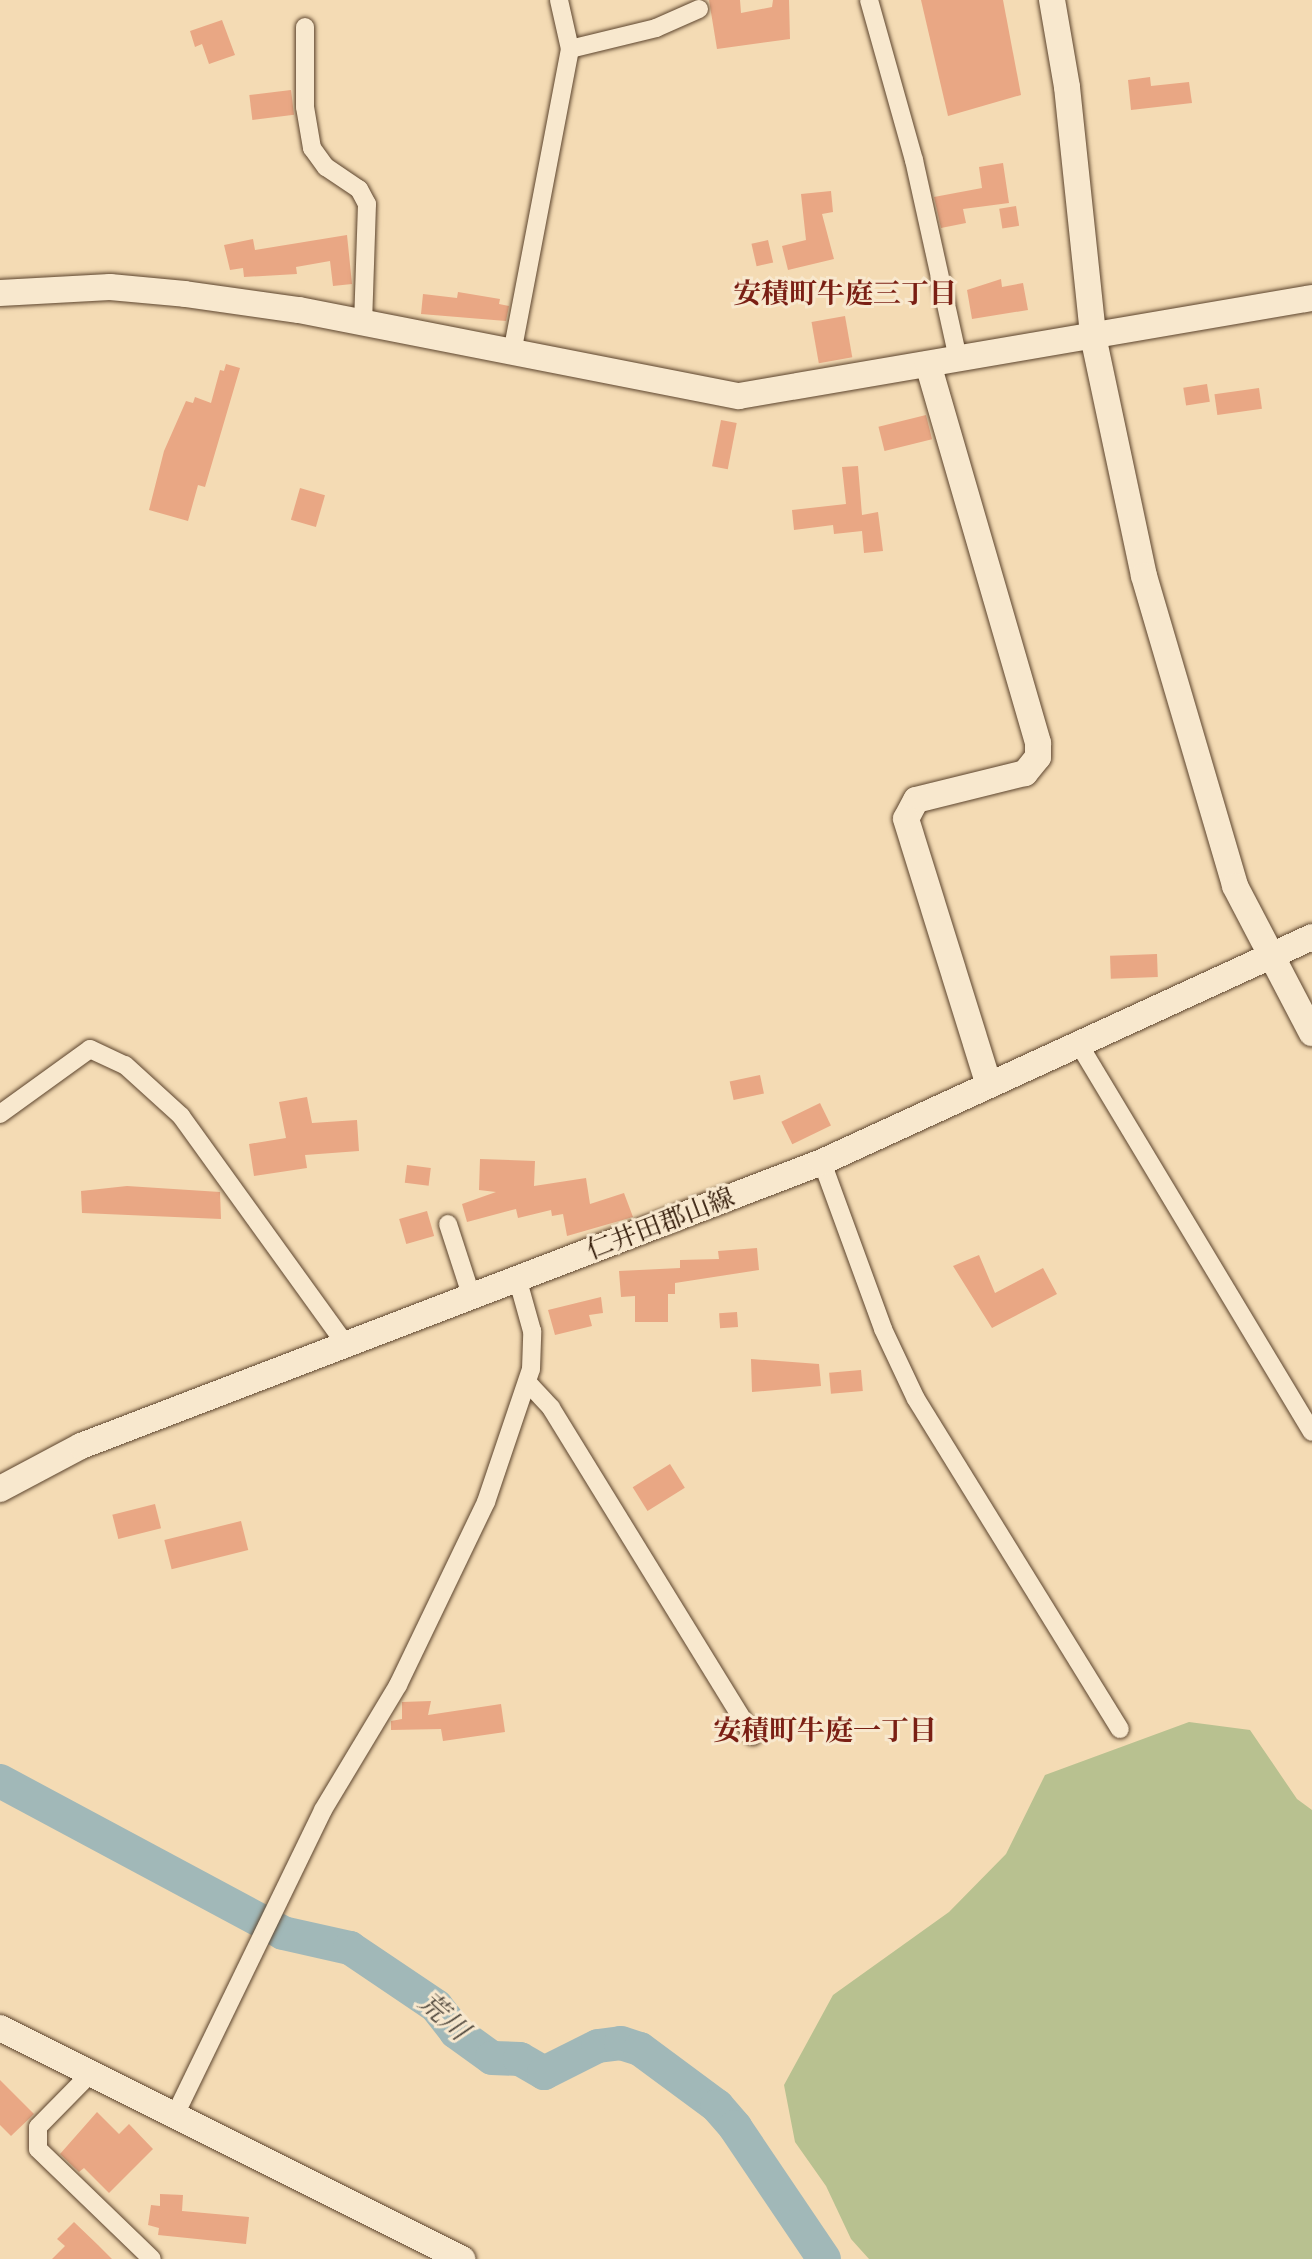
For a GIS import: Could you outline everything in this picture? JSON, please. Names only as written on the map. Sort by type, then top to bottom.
[{"type":"street","points":[[512,353],[570,49],[559,0]]},
{"type":"street","points":[[869,0],[914,160],[958,358]]},
{"type":"street","points":[[1052,0],[1067,87],[1093,336],[1115,461],[1144,576],[1235,886],[1312,1033]]},
{"type":"street","points":[[570,49],[656,28],[699,9]]},
{"type":"street","points":[[305,27],[309,138],[318,158],[359,189],[367,204],[363,323]]},
{"type":"street","points":[[0,293],[125,289],[363,323],[739,396],[1312,298]]},
{"type":"street","points":[[928,364],[1038,743],[1038,757],[1025,773],[916,800],[906,819],[988,1082]]},
{"type":"street","name":"仁井田郡山線","points":[[0,1489],[81,1446],[822,1162],[1077,1041],[1312,937]]},
{"type":"street","points":[[1077,1041],[1312,1432]]},
{"type":"street","points":[[0,1114],[90,1049],[125,1065],[181,1116],[347,1346]]},
{"type":"street","points":[[822,1162],[883,1329],[916,1399],[1120,1729]]},
{"type":"street","points":[[448,1224],[472,1298]]},
{"type":"street","points":[[174,2117],[323,1810],[441,1603],[486,1502],[528,1383],[534,1342],[518,1281]]},
{"type":"street","points":[[528,1383],[551,1408],[753,1736]]},
{"type":"street","points":[[0,2028],[462,2259]]},
{"type":"street","points":[[90,2074],[38,2127],[38,2149],[152,2259]]},
{"type":"green space","points":[[1189,1722],[1250,1730],[1297,1799],[1312,1810],[1312,2259],[869,2259],[851,2239],[826,2186],[795,2142],[784,2085],[833,1995],[949,1912],[1006,1854],[1045,1775]]},
{"type":"building","points":[[709,0],[740,0],[741,13],[772,7],[773,0],[789,0],[790,39],[717,49]]},
{"type":"building","points":[[921,0],[1003,0],[1021,95],[948,116]]},
{"type":"building","points":[[222,20],[235,55],[209,64],[202,44],[195,47],[190,31]]},
{"type":"building","points":[[1150,77],[1151,86],[1189,82],[1192,103],[1131,110],[1128,80]]},
{"type":"building","points":[[291,90],[294,115],[252,120],[249,95]]},
{"type":"building","points":[[1003,163],[1009,203],[963,209],[966,223],[941,228],[934,197],[982,188],[979,167]]},
{"type":"building","points":[[831,191],[833,212],[822,214],[834,259],[788,270],[782,246],[806,240],[801,194]]},
{"type":"building","points":[[1016,206],[1019,226],[1002,228],[999,209]]},
{"type":"building","points":[[347,235],[352,284],[333,286],[330,261],[296,267],[297,274],[244,277],[243,268],[230,270],[224,245],[253,239],[255,250]]},
{"type":"building","points":[[768,240],[773,262],[757,266],[751,244]]},
{"type":"building","points":[[1001,279],[1002,287],[1023,283],[1028,310],[972,319],[967,290]]},
{"type":"building","points":[[458,292],[500,299],[499,304],[509,306],[506,321],[421,314],[423,294],[457,298]]},
{"type":"building","points":[[845,316],[852,357],[819,363],[812,322]]},
{"type":"building","points":[[226,364],[240,368],[205,487],[198,485],[188,521],[149,510],[164,451],[186,401],[193,403],[195,397],[211,403],[220,370],[224,371]]},
{"type":"building","points":[[1207,384],[1210,402],[1186,406],[1183,388]]},
{"type":"building","points":[[1259,388],[1262,409],[1217,415],[1214,394]]},
{"type":"building","points":[[926,415],[932,439],[885,451],[878,427]]},
{"type":"building","points":[[721,420],[737,423],[728,469],[712,466]]},
{"type":"building","points":[[858,466],[862,515],[878,512],[883,551],[864,553],[862,531],[834,534],[833,525],[794,530],[792,510],[846,504],[842,467]]},
{"type":"building","points":[[300,488],[325,495],[316,527],[291,520]]},
{"type":"building","points":[[1157,954],[1158,977],[1111,979],[1110,956]]},
{"type":"building","points":[[760,1075],[764,1094],[734,1100],[730,1081]]},
{"type":"building","points":[[307,1097],[312,1123],[357,1120],[359,1151],[305,1155],[307,1168],[254,1176],[249,1144],[286,1138],[279,1102]]},
{"type":"building","points":[[820,1103],[831,1125],[792,1144],[781,1122]]},
{"type":"building","points":[[480,1159],[535,1161],[534,1186],[586,1178],[590,1204],[624,1193],[633,1217],[567,1236],[563,1214],[552,1216],[551,1210],[518,1218],[516,1209],[467,1222],[462,1204],[496,1192],[479,1190]]},
{"type":"building","points":[[407,1165],[431,1168],[429,1186],[405,1183]]},
{"type":"building","points":[[127,1186],[220,1192],[221,1219],[82,1213],[81,1191]]},
{"type":"building","points":[[427,1211],[434,1236],[406,1244],[399,1219]]},
{"type":"building","points":[[757,1248],[759,1270],[675,1283],[675,1294],[668,1294],[668,1322],[635,1322],[635,1296],[621,1297],[619,1271],[680,1268],[680,1260],[719,1259],[718,1251]]},
{"type":"building","points":[[979,1255],[995,1293],[1043,1268],[1057,1294],[992,1328],[953,1266]]},
{"type":"building","points":[[601,1297],[603,1313],[589,1315],[592,1326],[555,1335],[548,1310]]},
{"type":"building","points":[[737,1312],[738,1327],[720,1328],[719,1313]]},
{"type":"building","points":[[751,1359],[819,1364],[821,1386],[752,1392]]},
{"type":"building","points":[[861,1370],[863,1391],[831,1394],[829,1373]]},
{"type":"building","points":[[670,1464],[685,1488],[648,1511],[633,1487]]},
{"type":"building","points":[[155,1504],[161,1528],[118,1539],[112,1515]]},
{"type":"building","points":[[241,1521],[248,1550],[172,1569],[164,1540]]},
{"type":"building","points":[[431,1701],[428,1715],[501,1704],[505,1732],[443,1741],[441,1729],[391,1730],[391,1721],[402,1719],[402,1702]]},
{"type":"building","points":[[0,2080],[34,2114],[11,2136],[0,2125]]},
{"type":"building","points":[[97,2112],[119,2134],[129,2124],[153,2149],[109,2193],[84,2168],[79,2172],[60,2154]]},
{"type":"building","points":[[160,2194],[183,2195],[182,2211],[249,2217],[246,2244],[158,2235],[159,2228],[148,2225],[151,2205],[160,2206]]},
{"type":"building","points":[[74,2222],[112,2259],[52,2259],[65,2246],[57,2239]]},
{"type":"waterway","name":"荒川","points":[[0,1781],[283,1933],[350,1948],[436,2006],[456,2032],[492,2058],[520,2059],[544,2073],[598,2046],[621,2043],[640,2049],[717,2106],[735,2127],[824,2259]]},
{"type":"district","name":"安積町牛庭三丁目","points":[[845,295]]},
{"type":"district","name":"安積町牛庭一丁目","points":[[825,1732]]}]
